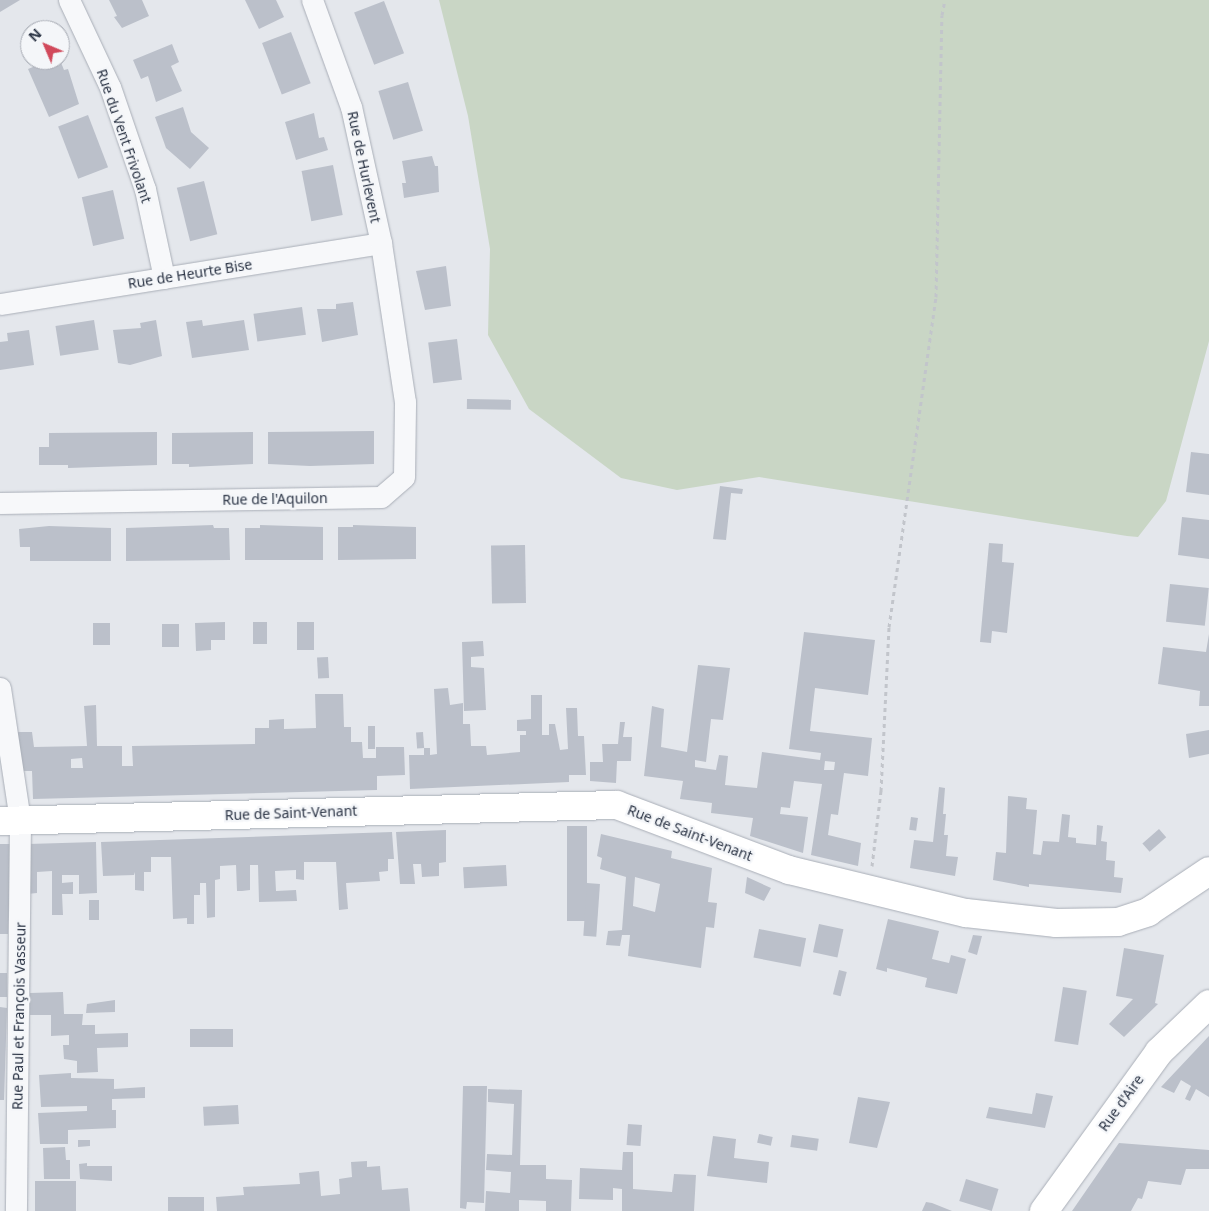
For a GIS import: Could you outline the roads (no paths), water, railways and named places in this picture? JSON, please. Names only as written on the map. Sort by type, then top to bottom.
[{"type":"main road","name":"Rue de Saint-Venant","points":[[10,821],[617,805],[783,868],[869,892],[976,914],[1056,923],[1118,922],[1148,912],[1209,871]]},
{"type":"main road","name":"Rue d'Aire","points":[[1044,1211],[1159,1052],[1209,1004]]},
{"type":"street","name":"Rue du Vent Frivolant","points":[[69,0],[110,87],[145,189],[164,278]]},
{"type":"street","name":"Rue de Hurlevent","points":[[312,0],[351,107],[380,243],[396,339]]},
{"type":"street","name":"Rue de Heurte Bise","points":[[0,304],[380,243]]},
{"type":"street","name":"Rue de l'Aquilon","points":[[0,503],[381,497],[404,477],[405,402],[396,339]]},
{"type":"street","name":"Rue Paul et François Vasseur","points":[[0,688],[10,821],[16,1211]]}]
